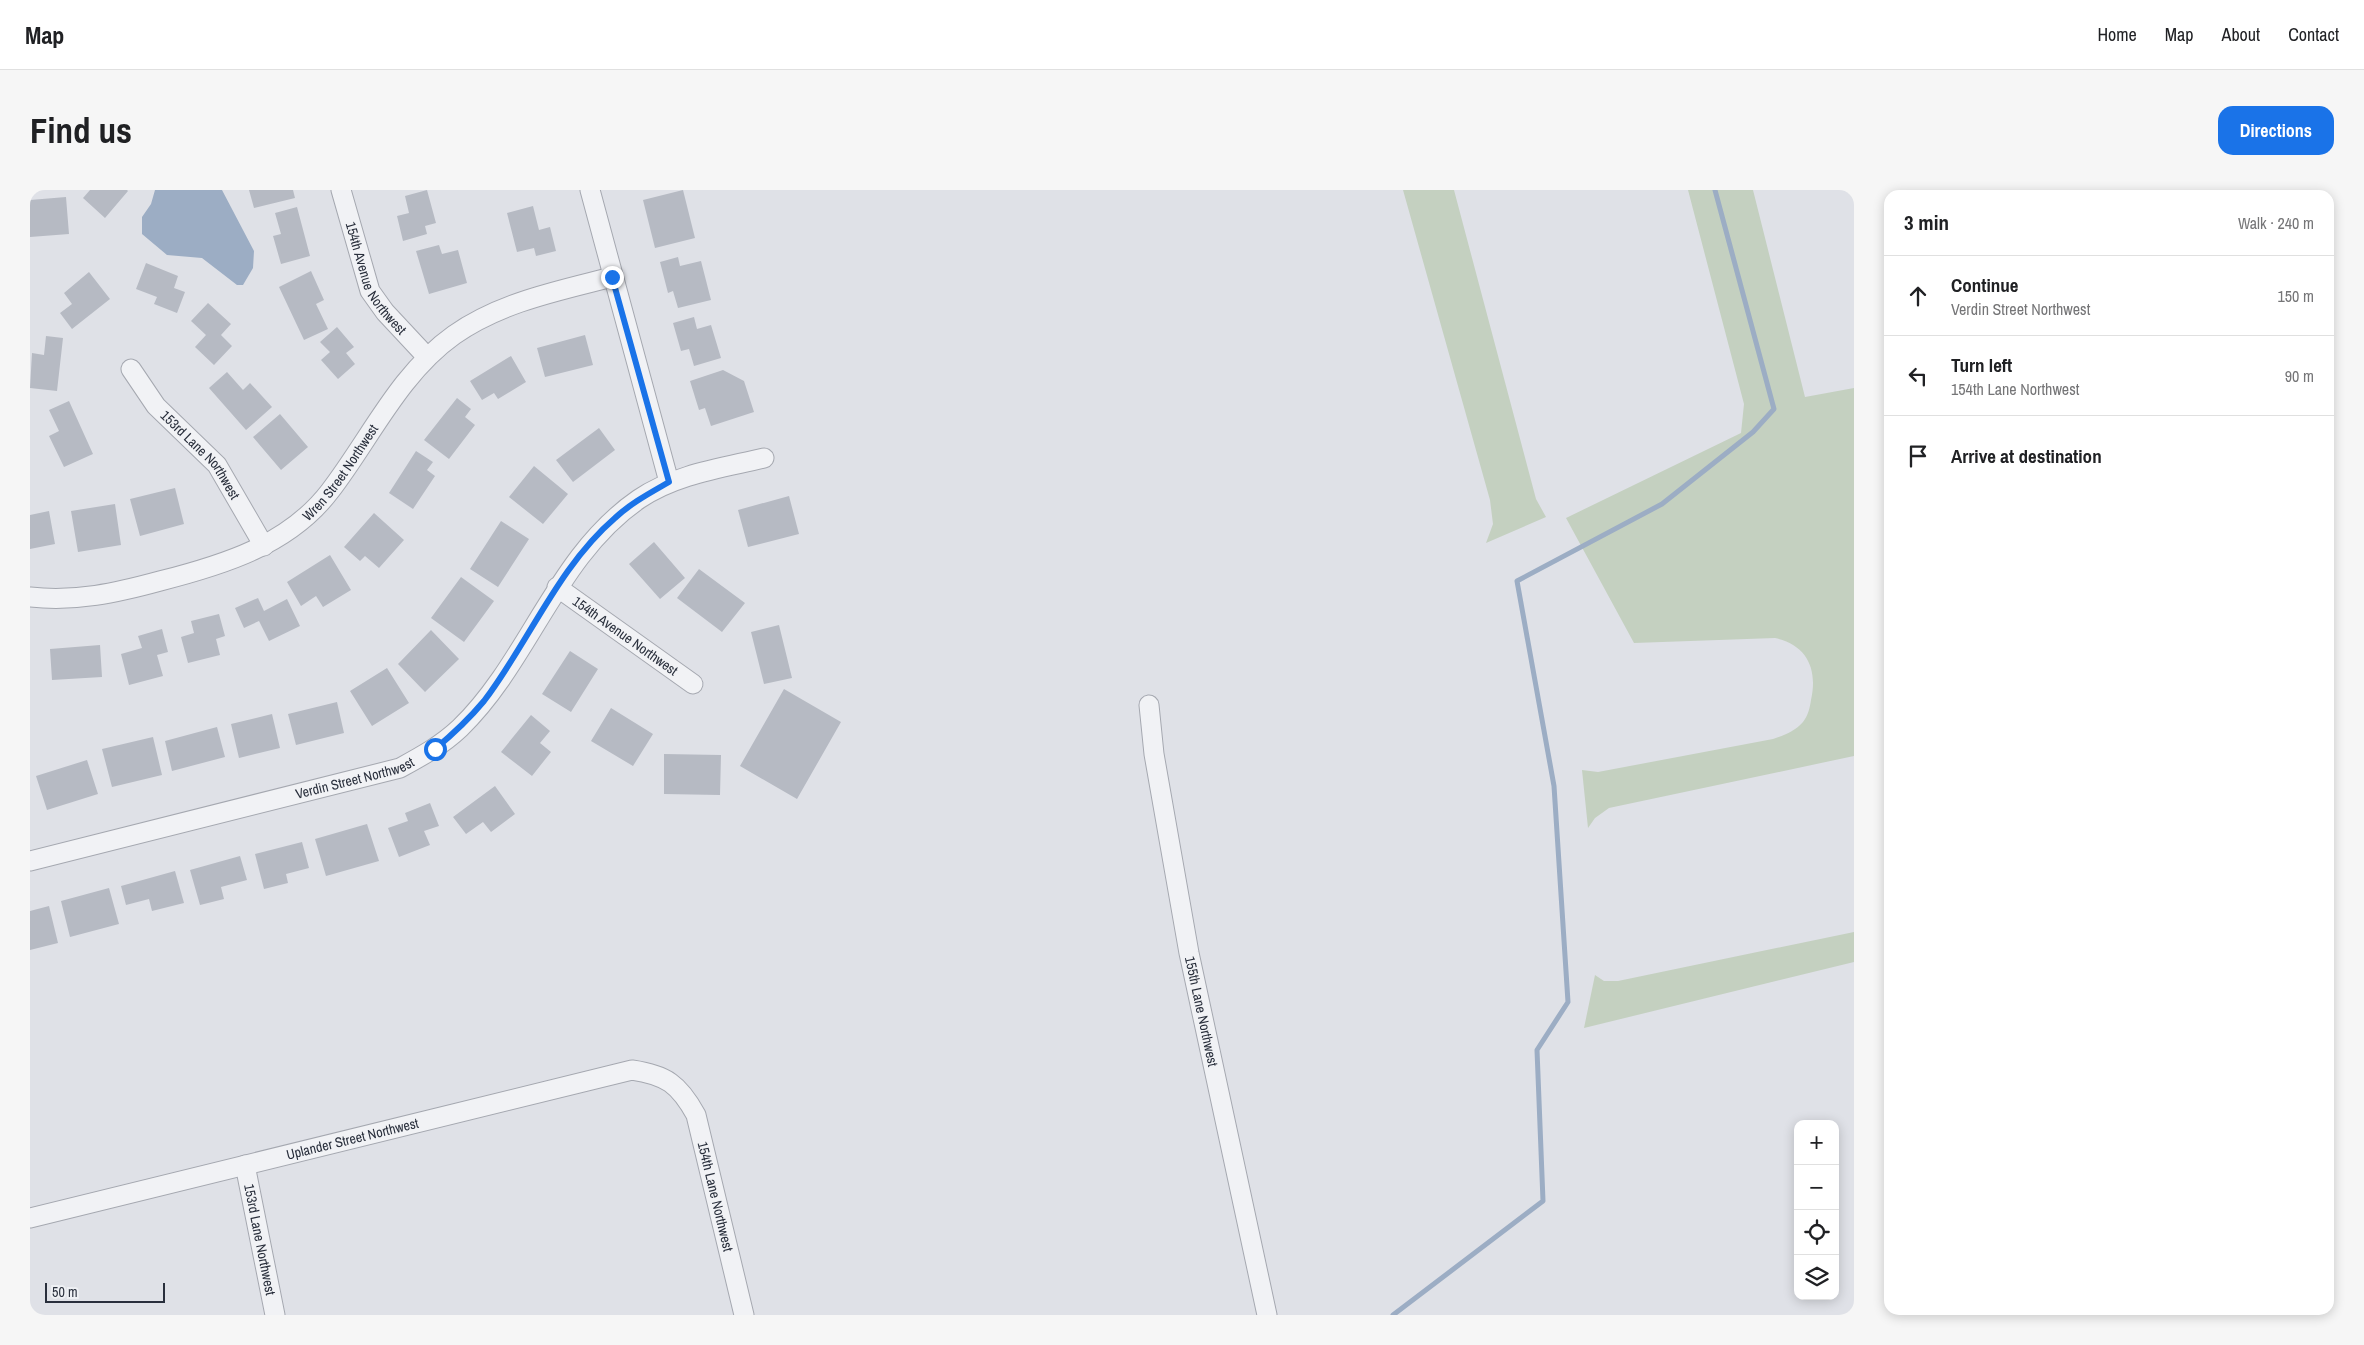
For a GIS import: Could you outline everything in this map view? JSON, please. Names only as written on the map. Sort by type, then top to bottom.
[{"type":"street","name":"154th Avenue Northwest","points":[[341,190],[370,291],[385,312],[427,357]]},
{"type":"street","points":[[590,190],[669,482]]},
{"type":"street","name":"Wren Street Northwest","points":[[30,597],[59,600],[105,596],[232,561],[264,546],[306,517],[329,492],[401,387],[427,357],[454,335],[504,308],[612,277]]},
{"type":"street","name":"153rd Lane Northwest","points":[[131,369],[156,406],[216,465],[264,546]]},
{"type":"street","name":"Verdin Street Northwest","points":[[30,861],[400,768],[435,749],[460,728],[484,701],[509,666],[557,588],[591,542],[615,518],[640,499],[669,482],[764,458]]},
{"type":"street","name":"154th Avenue Northwest","points":[[557,588],[693,684]]},
{"type":"street","name":"155th Lane Northwest","points":[[1149,705],[1154,754],[1189,953],[1267,1315]]},
{"type":"street","name":"Uplander Street Northwest","points":[[30,1218],[632,1070],[653,1073],[673,1085]]},
{"type":"street","name":"154th Lane Northwest","points":[[673,1085],[685,1094],[696,1115],[744,1315]]},
{"type":"street","name":"153rd Lane Northwest","points":[[245,1165],[274,1315]]},
{"type":"green space","points":[[1403,190],[1454,190],[1536,499],[1546,517],[1486,543],[1493,524],[1490,500]]},
{"type":"green space","points":[[1688,190],[1753,190],[1805,397],[1854,388],[1854,756],[1609,808],[1595,818],[1588,828],[1582,770],[1598,772],[1773,739],[1793,730],[1805,720],[1813,689],[1813,678],[1808,660],[1795,646],[1775,638],[1634,643],[1566,518],[1741,433],[1744,404]]},
{"type":"green space","points":[[1854,932],[1854,962],[1584,1028],[1595,975],[1604,981],[1618,981]]},
{"type":"water","points":[[155,190],[222,190],[254,251],[253,268],[243,285],[237,285],[202,258],[167,255],[142,234],[142,217],[151,204]]},
{"type":"building","points":[[90,190],[128,191],[105,218],[83,198]]},
{"type":"building","points":[[249,190],[293,190],[295,198],[254,208]]},
{"type":"building","points":[[427,190],[436,223],[425,226],[427,234],[403,241],[397,216],[409,213],[405,196]]},
{"type":"building","points":[[683,190],[695,238],[655,248],[643,200]]},
{"type":"building","points":[[66,197],[69,234],[30,237],[30,200]]},
{"type":"building","points":[[533,206],[539,230],[550,227],[556,251],[536,256],[534,248],[517,252],[507,213]]},
{"type":"building","points":[[297,207],[310,256],[281,264],[273,236],[281,234],[275,213]]},
{"type":"building","points":[[439,245],[442,254],[458,250],[467,283],[429,294],[416,251]]},
{"type":"building","points":[[678,257],[680,266],[701,261],[711,300],[678,308],[673,291],[668,293],[660,262]]},
{"type":"building","points":[[146,263],[178,276],[174,288],[185,292],[177,313],[154,304],[157,297],[136,289]]},
{"type":"building","points":[[311,271],[324,300],[316,304],[328,329],[304,340],[279,287]]},
{"type":"building","points":[[89,272],[110,299],[72,329],[60,313],[72,304],[64,293]]},
{"type":"building","points":[[208,303],[231,324],[221,335],[232,346],[214,365],[195,347],[206,335],[191,321]]},
{"type":"building","points":[[694,317],[697,329],[711,325],[721,358],[694,366],[689,349],[681,351],[673,323]]},
{"type":"building","points":[[337,327],[354,347],[346,353],[355,364],[338,379],[321,360],[330,352],[320,342]]},
{"type":"building","points":[[585,335],[593,365],[545,377],[537,348]]},
{"type":"building","points":[[46,336],[63,338],[57,391],[30,388],[32,353],[44,355]]},
{"type":"building","points":[[511,356],[526,382],[498,399],[494,393],[482,400],[470,381]]},
{"type":"building","points":[[723,370],[744,381],[754,412],[711,426],[705,408],[699,410],[690,381]]},
{"type":"building","points":[[227,372],[243,390],[250,383],[272,407],[246,430],[209,388]]},
{"type":"building","points":[[457,398],[471,409],[465,417],[475,425],[449,459],[424,440]]},
{"type":"building","points":[[69,401],[93,454],[64,467],[49,436],[59,431],[49,410]]},
{"type":"building","points":[[280,414],[308,447],[281,470],[253,437]]},
{"type":"building","points":[[599,428],[615,450],[573,482],[556,460]]},
{"type":"building","points":[[416,451],[433,462],[427,470],[435,476],[413,509],[389,493]]},
{"type":"building","points":[[534,466],[568,494],[543,524],[509,497]]},
{"type":"building","points":[[175,488],[184,524],[140,536],[130,499]]},
{"type":"building","points":[[789,496],[799,534],[748,547],[738,510]]},
{"type":"building","points":[[115,504],[121,545],[78,552],[71,511]]},
{"type":"building","points":[[49,511],[55,544],[30,549],[30,515]]},
{"type":"building","points":[[374,513],[404,540],[379,568],[365,556],[360,561],[344,547]]},
{"type":"building","points":[[501,521],[529,539],[498,587],[470,569]]},
{"type":"building","points":[[654,542],[685,578],[660,599],[629,564]]},
{"type":"building","points":[[330,555],[351,590],[323,607],[316,596],[301,606],[287,582]]},
{"type":"building","points":[[699,569],[745,603],[722,632],[677,598]]},
{"type":"building","points":[[461,577],[494,601],[464,642],[431,618]]},
{"type":"building","points":[[258,598],[264,611],[287,599],[300,626],[269,641],[259,621],[244,628],[235,608]]},
{"type":"building","points":[[219,614],[225,636],[216,639],[220,655],[188,663],[181,637],[194,633],[191,621]]},
{"type":"building","points":[[779,625],[792,678],[764,684],[751,632]]},
{"type":"building","points":[[162,629],[168,652],[157,655],[163,676],[129,685],[121,654],[142,648],[138,636]]},
{"type":"building","points":[[431,630],[459,659],[425,692],[398,664]]},
{"type":"building","points":[[100,645],[102,677],[52,680],[50,649]]},
{"type":"building","points":[[570,651],[598,669],[571,712],[542,694]]},
{"type":"building","points":[[387,668],[409,703],[372,726],[350,691]]},
{"type":"building","points":[[784,689],[841,722],[797,799],[740,766]]},
{"type":"building","points":[[337,702],[344,733],[296,745],[288,714]]},
{"type":"building","points":[[611,708],[653,734],[633,766],[591,741]]},
{"type":"building","points":[[272,714],[280,748],[239,758],[231,724]]},
{"type":"building","points":[[531,715],[550,731],[540,743],[551,752],[532,776],[501,752]]},
{"type":"building","points":[[217,727],[225,757],[172,771],[165,741]]},
{"type":"building","points":[[153,737],[162,775],[112,787],[102,749]]},
{"type":"building","points":[[664,754],[721,755],[720,795],[664,794]]},
{"type":"building","points":[[87,760],[98,794],[47,810],[36,776]]},
{"type":"building","points":[[495,786],[515,814],[491,832],[483,822],[466,834],[453,817]]},
{"type":"building","points":[[430,803],[439,826],[424,831],[430,845],[399,857],[388,828],[408,821],[405,813]]},
{"type":"building","points":[[367,824],[379,861],[326,876],[315,839]]},
{"type":"building","points":[[302,842],[309,868],[286,874],[288,883],[264,889],[255,854]]},
{"type":"building","points":[[240,856],[247,880],[221,887],[224,899],[200,905],[190,870]]},
{"type":"building","points":[[175,871],[184,903],[152,911],[149,899],[126,905],[121,886]]},
{"type":"building","points":[[109,888],[119,924],[70,937],[61,901]]},
{"type":"building","points":[[49,906],[58,943],[30,950],[30,911]]},
{"type":"waterway","points":[[1393,1315],[1543,1201],[1537,1050],[1568,1002],[1554,786],[1517,581],[1662,504],[1753,432],[1774,409],[1715,190]]},
{"type":"route","points":[[435,749],[460,728],[484,701],[509,666],[557,588],[591,542],[615,518],[640,499],[669,482],[612,277]]}]
